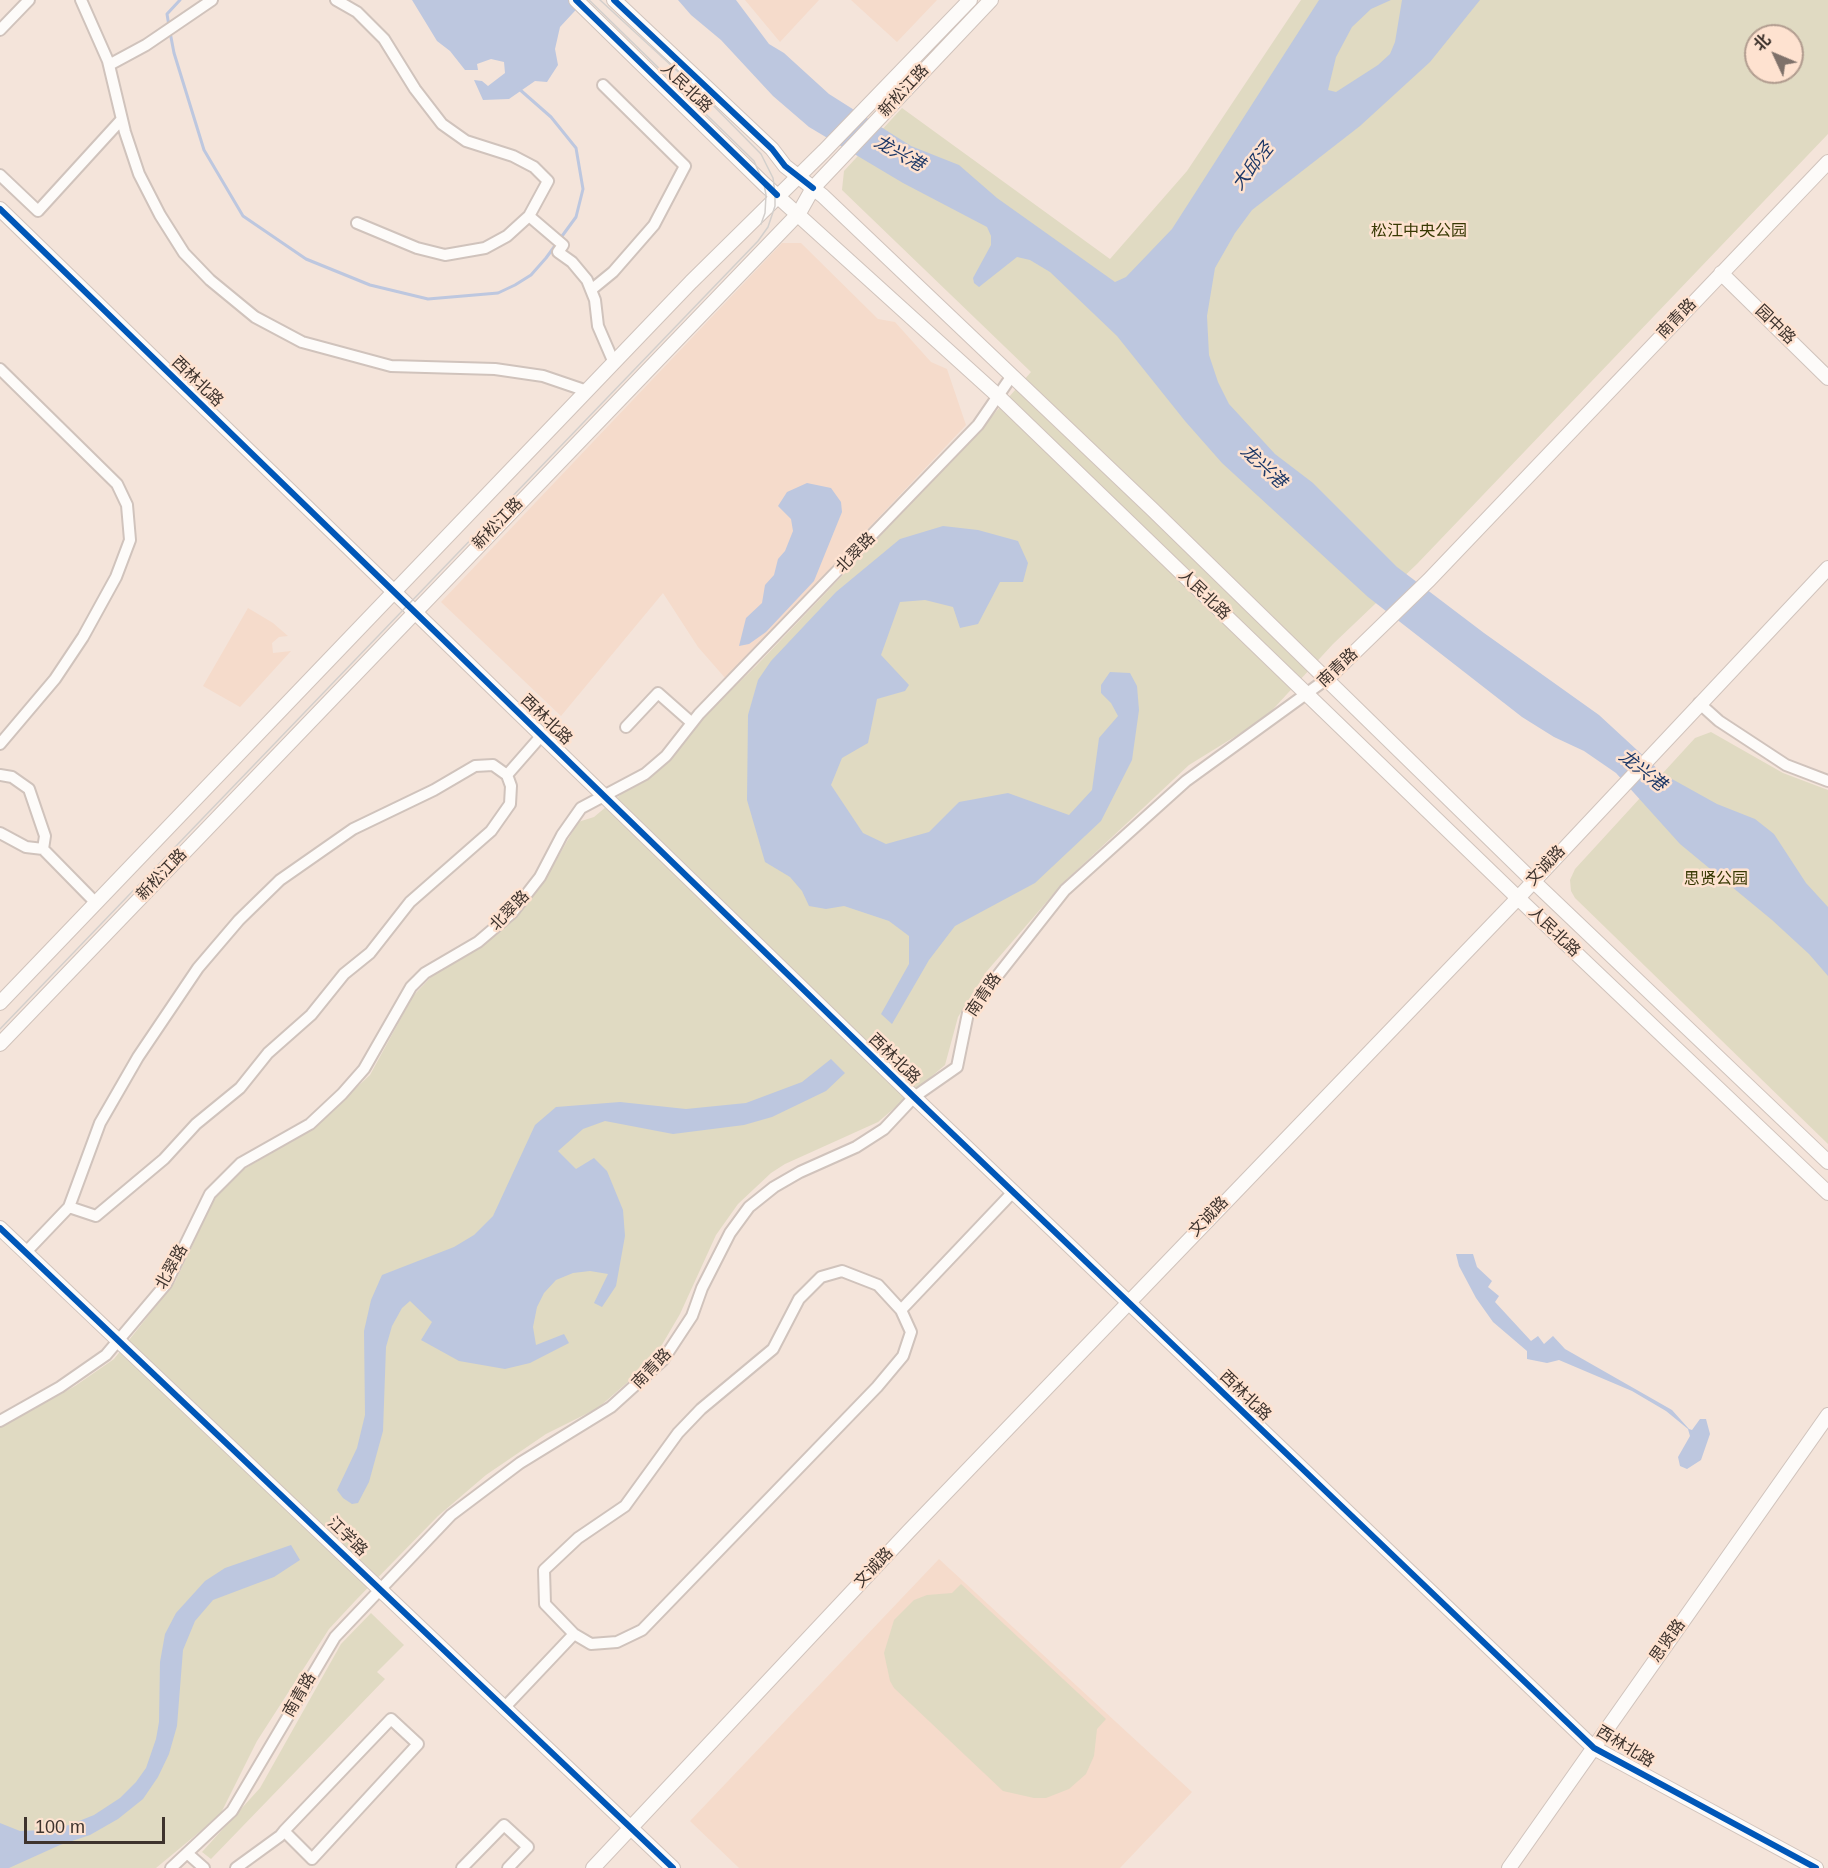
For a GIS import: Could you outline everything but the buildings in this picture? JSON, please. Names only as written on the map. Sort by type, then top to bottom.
[{"type":"main road","name":"人民北路","points":[[614,0],[1328,678],[1532,880],[1828,1162]]},
{"type":"main road","name":"新松江路","points":[[0,1003],[614,363],[970,0]]},
{"type":"main road","name":"新松江路","points":[[0,1044],[799,213],[813,188],[991,0]]},
{"type":"main road","name":"人民北路","points":[[580,4],[777,195],[997,395],[1518,898],[1828,1193]]},
{"type":"main road","name":"南青路","points":[[1328,678],[1429,579],[1828,162]]},
{"type":"main road","name":"西林北路","points":[[0,209],[914,1097],[1594,1748],[1815,1868]]},
{"type":"main road","name":"园中路","points":[[1721,273],[1828,378]]},
{"type":"main road","name":"文诚路","points":[[593,1868],[1127,1302],[1518,898],[1532,880],[1828,568]]},
{"type":"main road","name":"江学路","points":[[0,1228],[120,1339],[673,1868]]},
{"type":"main road","name":"思贤路","points":[[1509,1868],[1828,1415]]},
{"type":"street","points":[[0,30],[29,0]]},
{"type":"street","points":[[81,0],[96,29],[109,65],[122,119],[140,174],[160,215],[184,252],[210,280],[255,317],[302,342],[391,366],[495,369],[543,376],[587,391]]},
{"type":"street","points":[[109,65],[127,57],[212,0]]},
{"type":"street","points":[[336,0],[357,12],[384,39],[415,89],[442,124],[466,141],[513,156],[534,168],[548,181],[529,216],[507,236],[485,248],[445,255],[417,248],[357,223]]},
{"type":"street","points":[[591,290],[612,272],[654,225],[685,166],[603,85]]},
{"type":"street","points":[[0,175],[38,211],[122,119]]},
{"type":"street","points":[[529,216],[560,242],[558,252],[572,262],[587,280],[598,326],[614,363]]},
{"type":"street","points":[[0,369],[117,484],[127,505],[130,540],[116,577],[83,637],[55,679],[0,744]]},
{"type":"street","name":"北翠路","points":[[0,1421],[60,1387],[106,1355],[166,1284],[210,1194],[241,1163],[310,1124],[342,1094],[364,1069],[411,987],[425,973],[478,942],[512,913],[540,878],[562,835],[581,808],[645,774],[666,756],[692,723],[978,425],[1011,377]]},
{"type":"street","name":"南青路","points":[[171,1868],[232,1810],[335,1637],[452,1515],[520,1463],[611,1407],[663,1360],[692,1316],[702,1288],[730,1233],[749,1207],[782,1182],[856,1147],[884,1129],[914,1097],[957,1067],[968,1013],[1065,890],[1186,781],[1308,695],[1328,678]]},
{"type":"street","points":[[626,727],[658,693],[692,723]]},
{"type":"street","points":[[1699,703],[1719,721],[1786,765],[1828,781]]},
{"type":"street","points":[[507,775],[542,735]]},
{"type":"street","points":[[26,1252],[69,1207],[100,1123],[138,1057],[198,968],[264,896],[306,860],[353,829],[434,790],[462,772],[475,766],[494,765],[507,775],[511,786],[510,804],[491,831],[410,902],[370,953],[330,988],[311,1015],[268,1053],[240,1088],[196,1124],[156,1166],[96,1216],[69,1207]]},
{"type":"street","points":[[0,774],[12,777],[29,789],[45,836],[43,849]]},
{"type":"street","points":[[0,833],[26,847],[43,849],[96,903]]},
{"type":"street","points":[[901,1310],[1013,1192]]},
{"type":"street","points":[[843,1271],[878,1285],[901,1310],[910,1332],[903,1356],[642,1630],[617,1642],[591,1644],[574,1634],[545,1604],[544,1570],[578,1538],[626,1506],[678,1433],[701,1409],[773,1349],[799,1299],[820,1277],[843,1271]]},
{"type":"street","points":[[504,1708],[574,1634]]},
{"type":"street","points":[[236,1868],[284,1832],[391,1719],[418,1744],[312,1859],[284,1832]]},
{"type":"street","points":[[462,1868],[504,1824],[528,1847],[508,1868]]},
{"type":"street","points":[[188,1853],[204,1868]]},
{"type":"shaded area","points":[[745,0],[819,0],[780,42]]},
{"type":"shaded area","points":[[851,0],[937,0],[897,42]]},
{"type":"shaded area","points":[[782,243],[801,243],[878,319],[895,322],[931,362],[947,369],[966,425],[726,679],[698,647],[663,593],[561,716],[441,602]]},
{"type":"shaded area","points":[[248,608],[273,623],[288,636],[279,637],[272,643],[273,653],[291,651],[240,707],[203,686]]},
{"type":"shaded area","points":[[939,1559],[1192,1792],[1120,1868],[739,1868],[690,1821]]},
{"type":"green space","name":"松江中央公园","points":[[1301,0],[1828,0],[1828,134],[1417,564],[1333,644],[1265,718],[1189,765],[1063,883],[987,971],[958,1017],[945,1065],[878,1122],[785,1164],[771,1173],[738,1204],[716,1235],[680,1314],[653,1360],[598,1408],[546,1434],[486,1475],[438,1516],[356,1600],[329,1629],[257,1741],[220,1815],[156,1868],[0,1868],[0,1427],[75,1386],[114,1359],[175,1282],[215,1197],[241,1171],[312,1129],[370,1075],[413,996],[432,976],[480,947],[513,921],[542,885],[578,822],[594,817],[631,786],[663,766],[704,716],[756,666],[842,576],[970,441],[1031,372],[842,190],[844,171],[902,108],[1110,259],[1187,171]]},
{"type":"green space","name":"思贤公园","points":[[1711,732],[1783,773],[1828,790],[1828,1144],[1575,898],[1571,891],[1570,880],[1575,869],[1695,738]]},
{"type":"green space","points":[[961,1584],[1106,1719],[1097,1729],[1094,1756],[1086,1774],[1069,1789],[1046,1798],[1034,1798],[1003,1791],[894,1688],[890,1681],[884,1653],[894,1620],[914,1600],[927,1595],[952,1593]]},
{"type":"green space","points":[[371,1613],[404,1645],[377,1672],[385,1679],[211,1859],[202,1852],[260,1788],[341,1644]]},
{"type":"water","points":[[412,0],[585,0],[560,27],[555,49],[558,65],[547,82],[535,81],[509,99],[483,100],[474,80],[482,81],[488,86],[505,73],[504,62],[491,59],[477,64],[478,70],[465,70],[450,51],[437,41]]},
{"type":"water","points":[[678,0],[736,0],[769,44],[784,53],[829,94],[911,146],[959,165],[997,198],[1115,282],[1126,277],[1172,229],[1319,0],[1391,0],[1371,9],[1352,27],[1336,57],[1328,90],[1336,92],[1378,65],[1390,54],[1395,42],[1402,0],[1480,0],[1430,62],[1360,126],[1252,210],[1235,233],[1215,268],[1207,316],[1209,355],[1218,382],[1229,404],[1275,454],[1313,483],[1397,567],[1484,633],[1599,715],[1663,774],[1717,804],[1755,819],[1774,834],[1806,883],[1828,907],[1828,976],[1809,954],[1772,920],[1680,844],[1616,773],[1584,751],[1554,737],[1522,717],[1368,597],[1222,463],[1117,336],[1050,272],[1030,260],[1017,257],[979,287],[974,283],[973,278],[991,245],[991,236],[987,227],[903,183],[809,127],[773,96],[721,40],[691,15]]},
{"type":"water","points":[[807,483],[831,488],[841,502],[842,512],[814,581],[766,632],[749,644],[739,646],[746,618],[762,603],[765,585],[774,575],[778,559],[785,551],[793,531],[791,519],[778,506],[787,492]]},
{"type":"water","points":[[943,526],[978,530],[1018,541],[1028,563],[1023,582],[1000,582],[978,624],[960,628],[953,607],[925,600],[900,602],[881,655],[909,685],[905,691],[877,699],[868,743],[842,758],[831,785],[863,833],[886,844],[929,832],[959,802],[1008,793],[1069,815],[1092,790],[1099,738],[1118,716],[1111,703],[1101,693],[1101,685],[1110,672],[1130,673],[1137,686],[1139,710],[1132,760],[1101,821],[1035,883],[955,926],[929,960],[892,1024],[881,1014],[909,964],[909,936],[889,921],[844,906],[826,909],[809,906],[802,891],[790,877],[765,862],[747,800],[748,715],[758,680],[771,661],[836,592],[900,539]]},
{"type":"water","points":[[831,1059],[845,1073],[826,1091],[772,1117],[744,1125],[673,1134],[605,1121],[583,1129],[558,1151],[576,1169],[594,1158],[607,1171],[623,1210],[625,1236],[616,1286],[602,1307],[594,1303],[608,1274],[590,1271],[573,1273],[556,1280],[544,1293],[537,1307],[533,1327],[536,1345],[564,1334],[569,1343],[530,1363],[505,1369],[459,1361],[421,1340],[432,1322],[410,1301],[402,1308],[392,1326],[386,1347],[383,1431],[369,1482],[358,1503],[352,1504],[343,1498],[337,1490],[357,1448],[365,1415],[364,1331],[371,1300],[382,1275],[454,1247],[474,1235],[493,1216],[535,1125],[556,1107],[620,1102],[686,1109],[746,1103],[802,1082]]},
{"type":"water","points":[[1456,1254],[1473,1254],[1477,1267],[1492,1281],[1488,1287],[1499,1296],[1495,1302],[1531,1341],[1538,1336],[1544,1344],[1553,1336],[1565,1349],[1672,1410],[1689,1429],[1692,1430],[1700,1419],[1706,1419],[1710,1434],[1701,1460],[1687,1469],[1680,1466],[1678,1457],[1690,1436],[1688,1429],[1666,1411],[1632,1391],[1559,1360],[1547,1363],[1527,1359],[1527,1351],[1493,1322],[1476,1298],[1459,1266]]},
{"type":"water","points":[[291,1545],[300,1560],[274,1577],[213,1600],[195,1621],[183,1650],[177,1726],[169,1754],[158,1777],[143,1799],[118,1819],[90,1835],[60,1845],[9,1868],[0,1868],[0,1823],[20,1831],[46,1830],[69,1825],[94,1815],[120,1798],[136,1782],[146,1768],[156,1739],[159,1722],[160,1662],[165,1634],[176,1613],[205,1581],[225,1568]]},
{"type":"waterway","points":[[169,26],[167,14],[180,0]]},
{"type":"waterway","points":[[170,32],[174,53],[204,150],[243,216],[306,259],[370,285],[428,299],[498,293],[515,285],[531,275],[576,217],[583,189],[576,148],[551,117],[518,88]]},
{"type":"tram line","points":[[589,0],[754,161],[766,195],[765,213],[761,224]]},
{"type":"tram line","points":[[0,1029],[758,241],[768,227],[775,206],[775,193],[773,178],[761,154],[699,91],[600,0]]},
{"type":"cycle path","points":[[576,0],[777,195]]},
{"type":"cycle path","points":[[614,0],[772,149],[785,166],[813,188]]},
{"type":"cycle path","points":[[0,209],[914,1097],[1594,1748],[1816,1868]]},
{"type":"cycle path","points":[[0,1228],[673,1868]]},
{"type":"water label","name":"龙兴港","points":[[899,154]]},
{"type":"water label","name":"大邱泾","points":[[1253,167]]},
{"type":"water label","name":"龙兴港","points":[[1263,467]]},
{"type":"water label","name":"龙兴港","points":[[1642,771]]}]
